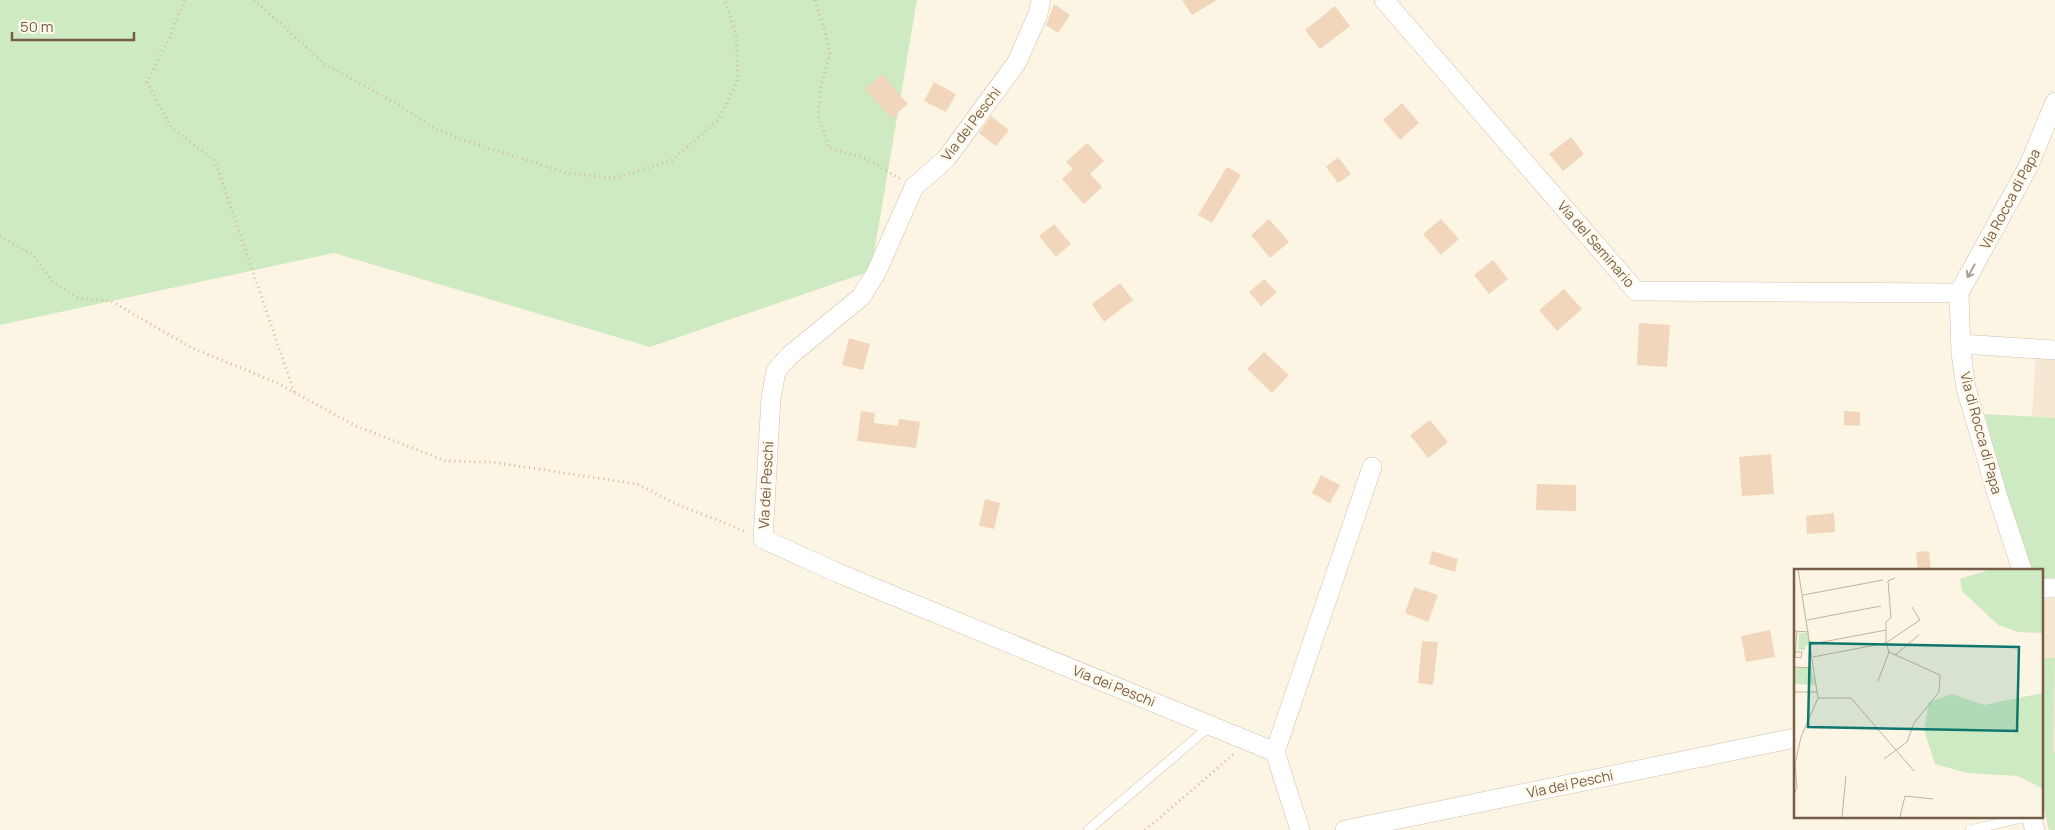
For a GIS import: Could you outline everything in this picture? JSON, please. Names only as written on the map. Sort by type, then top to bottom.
[{"type":"street","name":"Via dei Peschi","points":[[1041,0],[1038,14],[1017,62],[946,159],[914,187],[876,273],[861,297],[789,356],[776,371],[771,398],[764,539],[838,573],[1275,752]]},
{"type":"street","name":"Via del Seminario","points":[[1384,0],[1636,291],[1959,292]]},
{"type":"street","name":"Via Rocca di Papa","points":[[1959,292],[2026,172],[2041,140],[2055,102]]},
{"type":"street","name":"Via di Rocca di Papa","points":[[1959,292],[1964,378],[1997,494],[2022,569]]},
{"type":"street","points":[[1961,344],[2055,350]]},
{"type":"street","points":[[1300,830],[1275,752],[1372,467]]},
{"type":"street","points":[[2042,588],[2055,588]]},
{"type":"street","name":"Via dei Peschi","points":[[1345,830],[1794,738]]},
{"type":"lane","points":[[1088,830],[1210,725]]},
{"type":"lane","points":[[1970,830],[2022,818]]},
{"type":"path","points":[[184,0],[170,37],[147,82],[171,127],[215,161],[294,392]]},
{"type":"path","points":[[254,0],[325,64],[398,104],[434,128],[466,141],[567,173],[614,178],[671,161],[718,120],[738,79],[736,34],[725,0]]},
{"type":"path","points":[[815,0],[830,54],[821,85],[818,115],[829,148],[867,159],[914,187]]},
{"type":"path","points":[[0,236],[33,255],[52,281],[78,298],[112,301],[192,348],[276,382],[356,426],[446,461],[491,462],[637,484],[672,502],[764,539]]},
{"type":"path","points":[[1145,830],[1249,741]]},
{"type":"shaded area","points":[[2036,351],[2055,352],[2055,418],[2032,417]]},
{"type":"shaded area","points":[[2042,588],[2055,588],[2055,830],[2049,830],[2042,801]]},
{"type":"green space","points":[[0,0],[917,0],[871,271],[650,347],[334,253],[0,325]]},
{"type":"green space","points":[[1985,414],[2055,418],[2055,588],[2042,583],[2042,569],[2030,569],[2011,523]]},
{"type":"green space","points":[[2044,658],[2055,658],[2053,753],[2055,753],[2055,830],[2049,830],[2043,804]]},
{"type":"building","points":[[1182,0],[1217,0],[1192,15]]},
{"type":"building","points":[[1054,4],[1070,15],[1058,33],[1046,25]]},
{"type":"building","points":[[1335,6],[1350,26],[1320,49],[1305,30]]},
{"type":"building","points":[[882,74],[908,104],[891,118],[865,89]]},
{"type":"building","points":[[934,82],[956,94],[946,112],[924,101]]},
{"type":"building","points":[[1402,103],[1419,123],[1400,140],[1383,120]]},
{"type":"building","points":[[991,116],[1009,130],[996,146],[979,133]]},
{"type":"building","points":[[1571,137],[1584,154],[1563,171],[1549,154]]},
{"type":"building","points":[[1087,143],[1104,161],[1090,174],[1102,187],[1084,204],[1062,179],[1073,169],[1066,162]]},
{"type":"building","points":[[1338,157],[1351,174],[1338,183],[1326,167]]},
{"type":"building","points":[[1227,167],[1241,175],[1212,223],[1198,215]]},
{"type":"building","points":[[1269,219],[1289,242],[1270,258],[1251,235]]},
{"type":"building","points":[[1441,219],[1459,239],[1441,255],[1423,234]]},
{"type":"building","points":[[1054,224],[1071,244],[1056,257],[1039,236]]},
{"type":"building","points":[[1493,260],[1508,279],[1489,294],[1474,275]]},
{"type":"building","points":[[1264,279],[1277,292],[1261,306],[1249,292]]},
{"type":"building","points":[[1120,283],[1133,300],[1104,322],[1092,304]]},
{"type":"building","points":[[1564,289],[1582,309],[1557,331],[1539,310]]},
{"type":"building","points":[[1639,323],[1670,325],[1667,367],[1637,365]]},
{"type":"building","points":[[849,338],[870,344],[863,370],[842,365]]},
{"type":"building","points":[[1264,352],[1289,375],[1272,393],[1247,369]]},
{"type":"building","points":[[861,411],[875,413],[874,423],[898,426],[899,419],[920,422],[916,448],[857,441]]},
{"type":"building","points":[[1844,411],[1860,412],[1860,426],[1844,425]]},
{"type":"building","points":[[1430,420],[1448,442],[1428,458],[1410,435]]},
{"type":"building","points":[[1771,454],[1774,494],[1742,496],[1739,457]]},
{"type":"building","points":[[1321,475],[1340,485],[1330,503],[1312,493]]},
{"type":"building","points":[[1537,484],[1576,485],[1576,511],[1536,510]]},
{"type":"building","points":[[985,499],[1000,503],[994,529],[979,526]]},
{"type":"building","points":[[1834,513],[1835,532],[1807,534],[1806,516]]},
{"type":"building","points":[[1432,551],[1458,559],[1455,572],[1429,564]]},
{"type":"building","points":[[1929,551],[1931,569],[1918,569],[1916,552]]},
{"type":"building","points":[[1414,587],[1438,595],[1428,622],[1405,613]]},
{"type":"building","points":[[1770,630],[1775,657],[1746,662],[1741,636]]},
{"type":"building","points":[[1422,641],[1438,642],[1433,685],[1418,683]]}]
